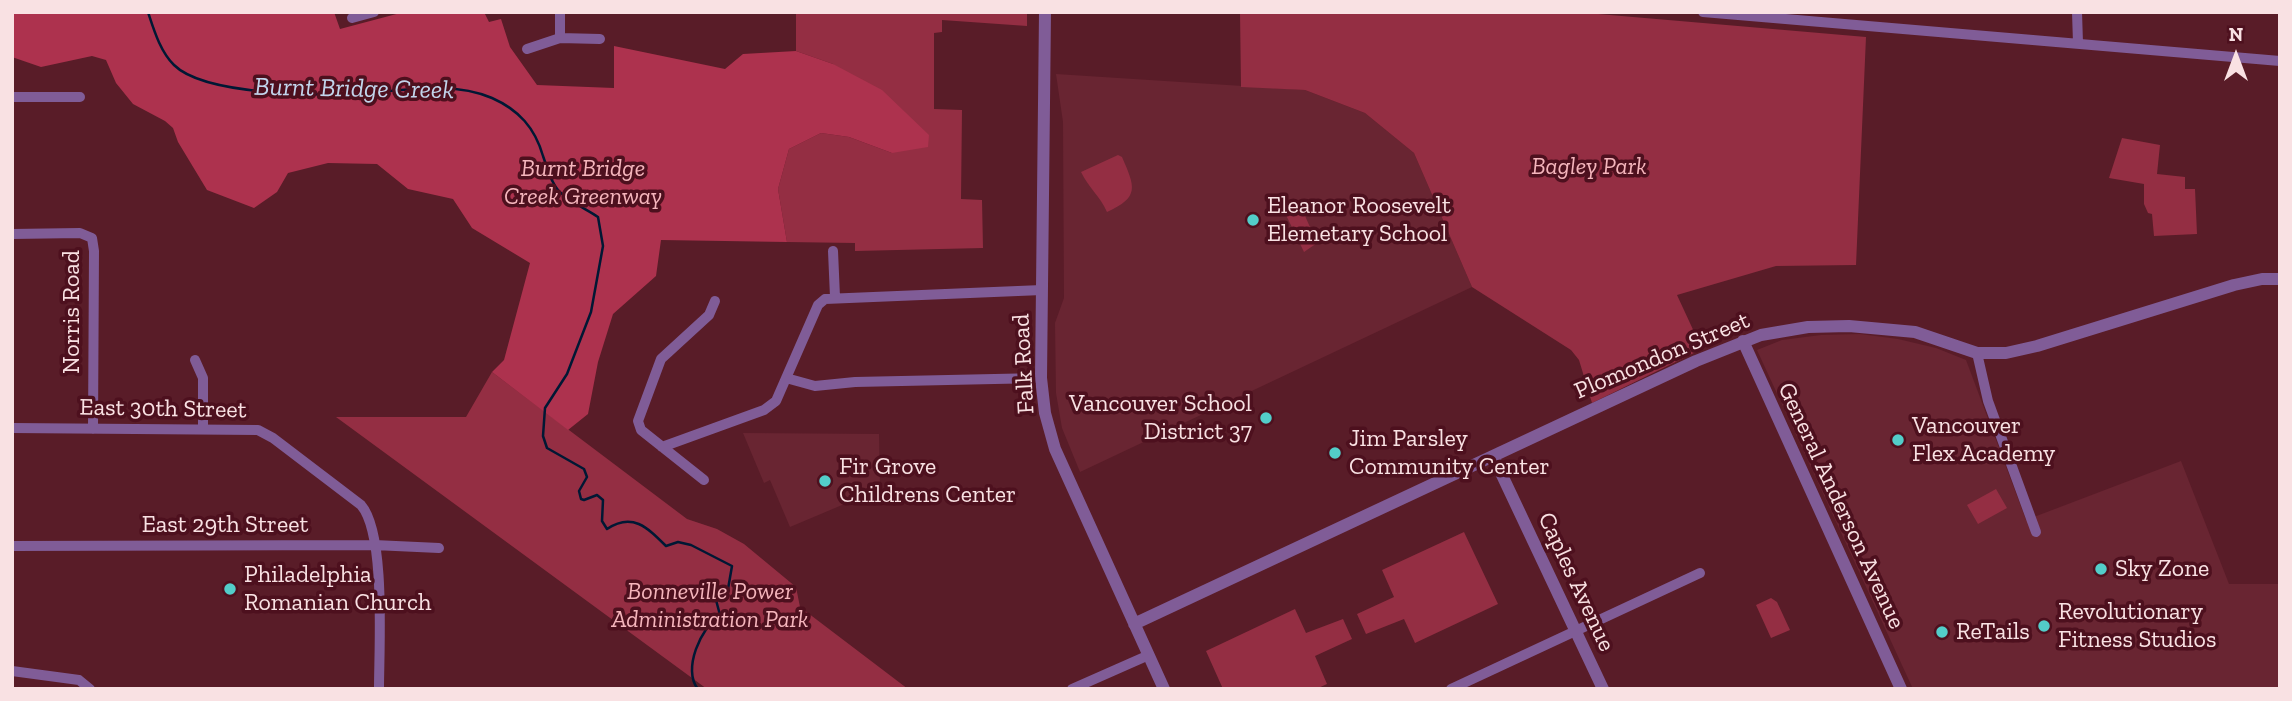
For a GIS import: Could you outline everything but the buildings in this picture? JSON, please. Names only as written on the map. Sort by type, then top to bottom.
[{"type":"street","points":[[352,18],[374,12]]},
{"type":"street","points":[[559,12],[560,38]]},
{"type":"street","name":"Falk Road","points":[[1045,12],[1042,70],[1041,377],[1045,414],[1055,449],[1164,689]]},
{"type":"street","points":[[1703,12],[2280,61]]},
{"type":"street","points":[[2077,12],[2078,43]]},
{"type":"street","points":[[527,49],[560,38],[600,39]]},
{"type":"street","points":[[12,97],[80,97]]},
{"type":"street","name":"Norris Road","points":[[12,234],[80,233],[92,237],[93,429]]},
{"type":"street","points":[[833,251],[835,297]]},
{"type":"street","name":"Plomondon Street","points":[[1134,624],[1743,341],[1780,330],[1849,326],[1914,332],[1977,353],[2006,353],[2038,346],[2234,285],[2262,279],[2280,279]]},
{"type":"street","points":[[662,447],[764,410],[776,401],[818,306],[825,299],[1042,290]]},
{"type":"street","points":[[704,480],[641,430],[638,417],[661,359],[709,315],[715,301]]},
{"type":"street","name":"General Anderson Avenue","points":[[1743,341],[1901,689]]},
{"type":"street","points":[[1977,353],[1988,401],[2036,532]]},
{"type":"street","points":[[195,360],[204,378],[203,429]]},
{"type":"street","points":[[786,378],[814,386],[855,382],[1041,377]]},
{"type":"street","name":"East 30th Street","points":[[12,428],[258,430],[273,438],[361,505],[369,514],[374,545]]},
{"type":"street","name":"Caples Avenue","points":[[1493,456],[1603,689]]},
{"type":"street","points":[[374,545],[378,554],[379,689]]},
{"type":"street","name":"East 29th Street","points":[[12,546],[374,545],[439,548]]},
{"type":"street","points":[[1451,689],[1700,573]]},
{"type":"street","points":[[1072,689],[1149,655]]},
{"type":"street","points":[[12,671],[79,680],[90,688]]},
{"type":"shaded area","name":"Eleanor Roosevelt Elemetary School","points":[[1056,74],[1305,90],[1365,113],[1414,153],[1472,287],[1080,472],[1062,428],[1056,393],[1055,323],[1064,298],[1063,122]]},
{"type":"shaded area","points":[[1860,334],[1936,348],[1966,360],[2026,520],[2181,461],[2229,584],[2280,584],[2280,689],[1913,689],[1757,350],[1782,340]]},
{"type":"shaded area","name":"Fir Grove Childrens Center","points":[[743,433],[879,434],[880,489],[790,527],[770,480],[764,483]]},
{"type":"green space","name":"Burnt Bridge Creek Greenway","points":[[12,12],[334,12],[340,29],[404,12],[484,12],[489,22],[501,19],[510,47],[537,85],[614,88],[614,46],[725,69],[743,54],[796,51],[833,64],[882,90],[929,135],[928,147],[892,153],[849,137],[821,133],[789,149],[778,189],[787,242],[661,240],[656,276],[613,314],[598,362],[588,414],[568,430],[492,372],[504,360],[530,263],[472,228],[453,199],[408,189],[377,164],[328,163],[288,173],[277,192],[254,208],[207,190],[178,142],[173,128],[133,104],[116,83],[106,60],[92,56],[41,67],[12,57]]},
{"type":"green space","points":[[796,12],[1027,12],[1027,26],[942,20],[942,32],[934,33],[934,109],[962,110],[961,199],[982,200],[983,248],[855,251],[855,243],[787,242],[778,189],[789,149],[821,133],[849,137],[892,153],[833,64],[796,51]]},
{"type":"green space","name":"Bagley Park","points":[[1240,12],[1575,12],[1866,37],[1856,265],[1776,266],[1677,295],[1702,349],[1592,403],[1579,360],[1571,350],[1472,287],[1414,153],[1365,113],[1305,90],[1241,87]]},
{"type":"green space","points":[[2122,138],[2160,145],[2157,174],[2185,177],[2185,189],[2195,189],[2197,234],[2154,236],[2152,214],[2148,213],[2144,204],[2144,184],[2109,178]]},
{"type":"green space","points":[[1118,155],[1122,157],[1126,167],[1132,190],[1125,201],[1107,212],[1081,172]]},
{"type":"green space","points":[[1298,207],[1302,209],[1317,243],[1304,252],[1285,213]]},
{"type":"green space","name":"Bonneville Power Administration Park","points":[[492,372],[687,519],[717,529],[744,544],[796,587],[800,607],[908,689],[707,689],[336,417],[466,417]]},
{"type":"green space","points":[[1996,489],[2007,508],[1978,524],[1967,505]]},
{"type":"green space","points":[[1464,532],[1498,604],[1415,643],[1404,619],[1366,634],[1357,614],[1394,597],[1382,570]]},
{"type":"green space","points":[[1771,598],[1777,602],[1790,630],[1771,638],[1756,605]]},
{"type":"green space","points":[[1295,609],[1306,633],[1343,619],[1352,639],[1315,656],[1327,684],[1316,689],[1223,689],[1206,651]]},
{"type":"waterway","name":"Burnt Bridge Creek","points":[[148,12],[161,47],[174,65],[189,75],[211,83],[295,94],[446,88],[492,98],[525,121],[540,146],[549,174],[558,190],[598,217],[603,246],[591,312],[567,374],[545,408],[543,436],[547,448],[584,469],[587,477],[579,491],[581,499],[597,495],[603,500],[602,521],[607,529],[624,522],[639,524],[666,546],[678,542],[691,545],[732,566],[728,589],[716,600],[720,615],[706,629],[696,649],[692,671],[698,689]]},
{"type":"place","name":"Eleanor Roosevelt Elemetary School","points":[[1253,220]]},
{"type":"place","name":"Vancouver School District 37","points":[[1266,418]]},
{"type":"place","name":"Vancouver Flex Academy","points":[[1898,440]]},
{"type":"place","name":"Jim Parsley Community Center","points":[[1335,453]]},
{"type":"place","name":"Fir Grove Childrens Center","points":[[825,481]]},
{"type":"place","name":"Sky Zone","points":[[2101,569]]},
{"type":"place","name":"Philadelphia Romanian Church","points":[[230,589]]},
{"type":"place","name":"Revolutionary Fitness Studios","points":[[2044,626]]},
{"type":"place","name":"ReTails","points":[[1942,632]]}]
